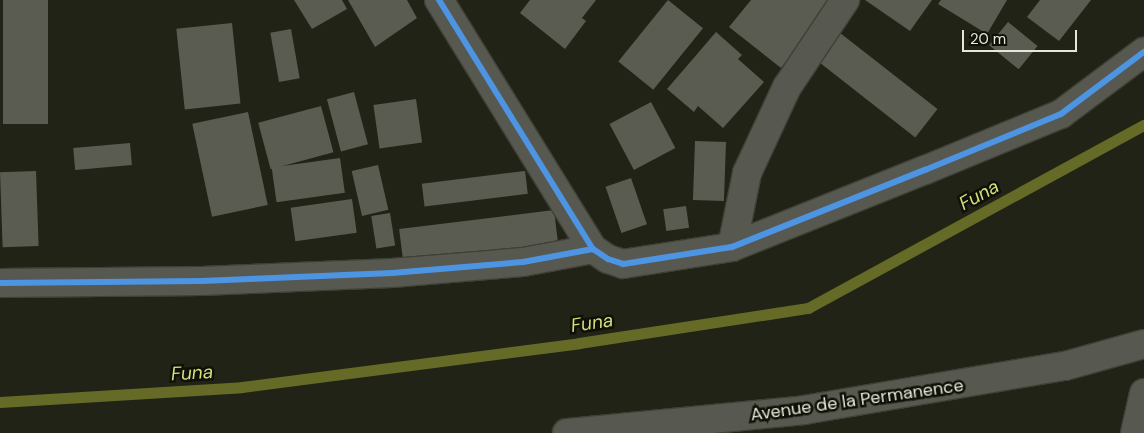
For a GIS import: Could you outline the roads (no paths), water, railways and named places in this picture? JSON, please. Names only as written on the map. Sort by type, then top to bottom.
[{"type":"street","points":[[439,0],[593,249],[608,259],[623,264],[732,247],[1061,114],[1144,52]]},
{"type":"street","points":[[732,247],[747,173],[787,87],[845,0]]},
{"type":"street","points":[[0,283],[202,281],[392,273],[523,262],[593,249]]},
{"type":"street","name":"Avenue de la Permanence","points":[[567,433],[814,408],[1065,366],[1144,344]]},
{"type":"street","points":[[1135,433],[1144,393]]},
{"type":"waterway","name":"Funa","points":[[0,402],[242,387],[579,343],[808,308],[1144,125]]}]
